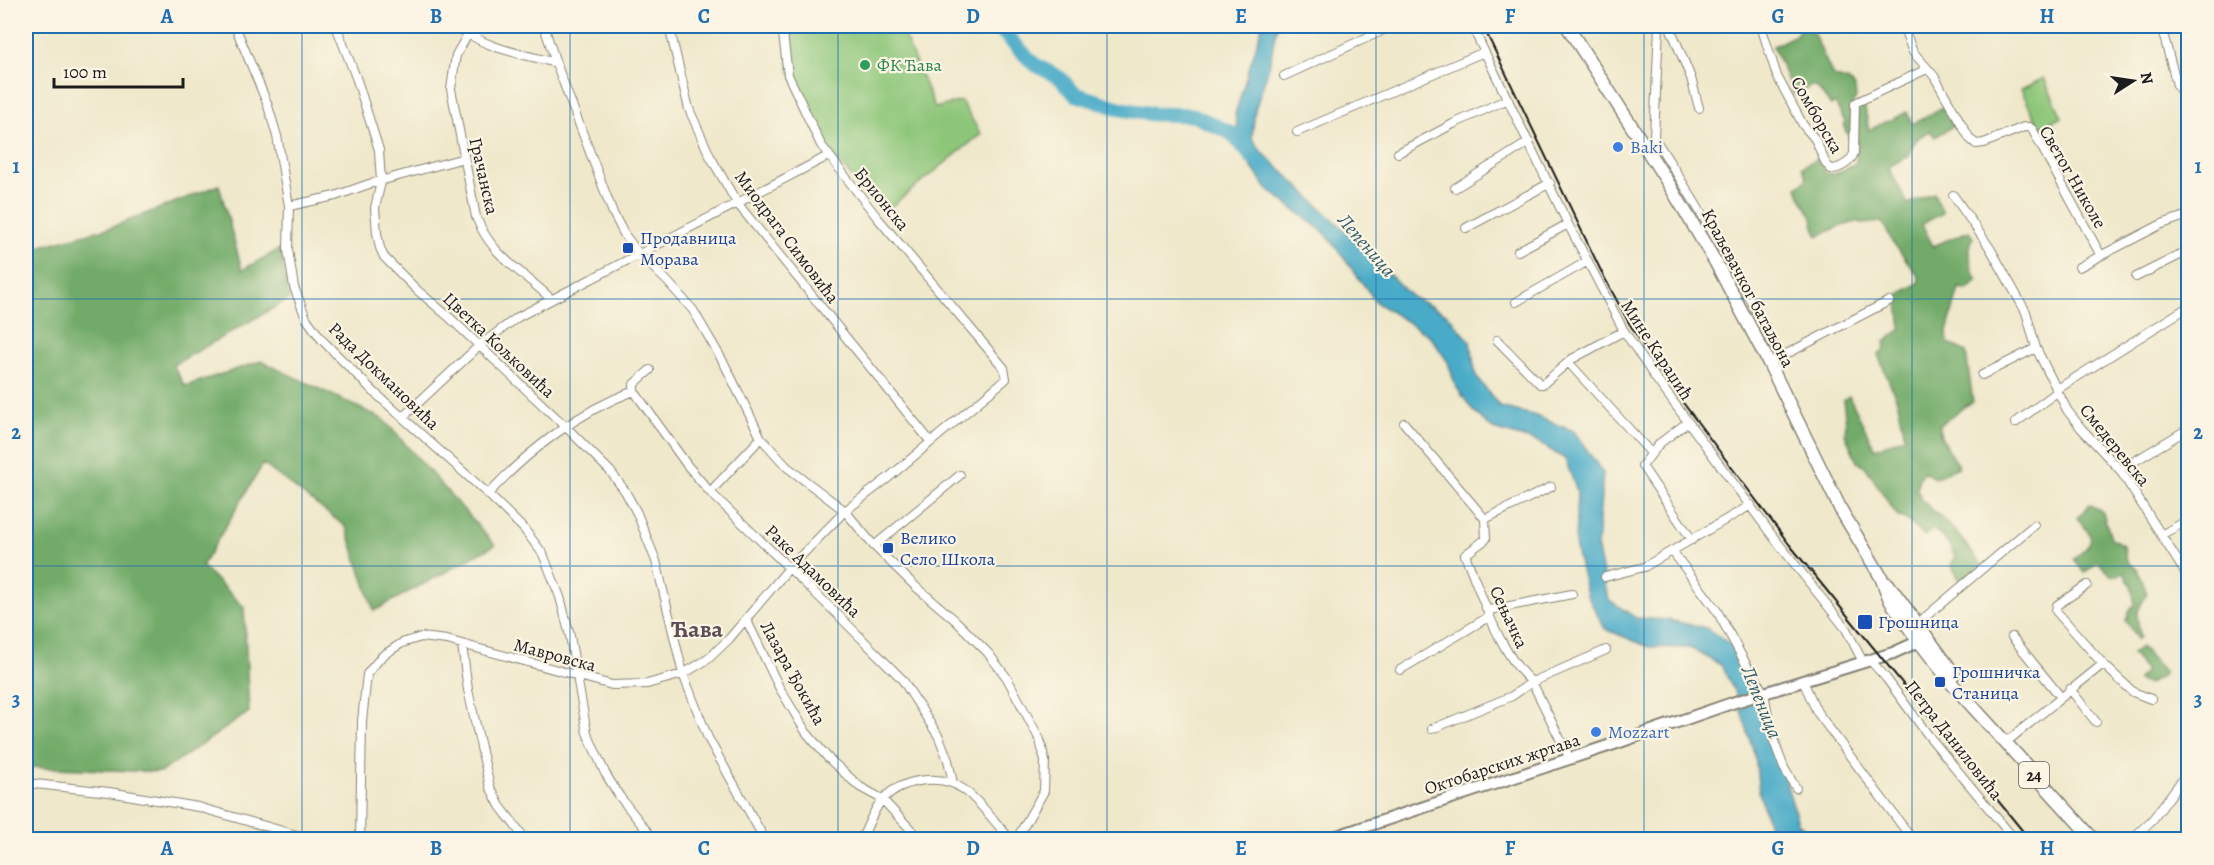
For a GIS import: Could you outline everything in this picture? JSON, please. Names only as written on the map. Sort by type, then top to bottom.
[{"type":"main road","name":"Краљевачког батаљона","points":[[1567,26],[1653,159],[1774,360],[1841,510],[1881,577],[1890,600],[1923,639],[1953,685],[2094,840]]},
{"type":"main road","name":"Краљевачког батаљона","points":[[1881,577],[1895,591],[1917,624],[1923,639]]},
{"type":"street","name":"Рада Докмановића","points":[[235,26],[271,114],[277,136],[289,206],[288,250],[294,287],[306,318],[322,340],[374,392],[488,494],[524,529],[543,554],[560,597],[570,636],[587,733],[605,773],[654,840]]},
{"type":"street","name":"Цветка Кољковића","points":[[336,26],[357,80],[379,150],[381,182],[375,208],[378,240],[384,257],[566,426],[610,471],[625,490],[656,561],[682,675],[708,738],[765,840]]},
{"type":"street","points":[[459,26],[468,34],[495,46],[556,63]]},
{"type":"street","points":[[544,26],[613,213],[624,234],[639,254],[693,310],[725,365],[761,438],[787,467],[845,510],[874,546],[988,653],[1007,678],[1040,740],[1046,760],[1044,791],[1016,840]]},
{"type":"street","name":"Миодрага Симовића","points":[[669,26],[689,109],[710,156],[737,203],[930,441]]},
{"type":"street","name":"Брионска","points":[[782,26],[788,75],[828,156],[1004,368]]},
{"type":"street","points":[[1284,76],[1392,26]]},
{"type":"street","name":"Мине Караџић","points":[[1472,26],[1568,224],[1624,331],[1654,376],[1771,534],[1846,629],[1866,661]]},
{"type":"street","points":[[1653,159],[1659,26],[1672,26],[1699,108]]},
{"type":"street","name":"Сомборска","points":[[1761,26],[1777,76],[1803,125],[1815,139],[1826,164],[1831,169],[1852,160],[1855,103],[1927,69]]},
{"type":"street","name":"Светог Николе","points":[[1903,26],[1913,52],[1944,92],[1976,144],[2024,127],[2032,129],[2100,254]]},
{"type":"street","points":[[2160,26],[2177,85],[2188,103]]},
{"type":"street","name":"Грачанска","points":[[468,34],[456,55],[451,89],[476,218],[484,236],[504,260],[528,277],[551,298]]},
{"type":"street","points":[[1297,132],[1484,52]]},
{"type":"street","points":[[1398,153],[1508,99]]},
{"type":"street","points":[[1655,139],[1700,209],[1749,294],[1774,360],[1889,301]]},
{"type":"street","points":[[1455,188],[1529,142]]},
{"type":"street","points":[[403,417],[480,345],[518,317],[828,156]]},
{"type":"street","points":[[289,206],[335,196],[464,158]]},
{"type":"street","points":[[1466,228],[1550,183]]},
{"type":"street","name":"Смедеревска","points":[[1953,195],[1990,248],[2026,312],[2036,348],[2056,391],[2081,428],[2120,470],[2188,577]]},
{"type":"street","points":[[2079,267],[2155,227],[2188,215]]},
{"type":"street","points":[[1518,251],[1568,224]]},
{"type":"street","points":[[2136,277],[2188,250]]},
{"type":"street","points":[[1516,302],[1587,261]]},
{"type":"street","points":[[2015,423],[2056,391],[2188,307]]},
{"type":"street","points":[[1497,340],[1540,384],[1572,359],[1624,331]]},
{"type":"street","points":[[1982,375],[2036,348]]},
{"type":"street","points":[[1569,363],[1651,453]]},
{"type":"street","name":"Мавровска","points":[[360,840],[362,721],[367,674],[382,656],[402,642],[421,637],[447,640],[612,685],[647,684],[682,675],[708,659],[789,568],[845,510],[888,478],[1006,379],[1004,368]]},
{"type":"street","points":[[488,494],[522,460],[566,426],[618,397],[634,391],[634,384],[650,370]]},
{"type":"street","name":"Раке Адамовића","points":[[634,391],[687,465],[710,492],[902,679],[939,737],[948,760],[952,783]]},
{"type":"street","points":[[1688,422],[1660,443],[1642,466],[1692,540]]},
{"type":"street","points":[[1404,423],[1485,519],[1551,487]]},
{"type":"street","points":[[2120,470],[2188,429]]},
{"type":"street","points":[[710,492],[761,438]]},
{"type":"street","points":[[874,546],[960,475]]},
{"type":"street","points":[[1605,577],[1644,567],[1751,505]]},
{"type":"street","name":"Сењачка","points":[[1485,519],[1486,539],[1465,555],[1508,654],[1532,682],[1570,759]]},
{"type":"street","points":[[2161,535],[2188,520]]},
{"type":"street","points":[[1917,624],[2034,525]]},
{"type":"street","points":[[1673,552],[1717,611],[1746,664],[1760,694],[1784,768],[1796,788]]},
{"type":"street","points":[[2087,585],[2057,605],[2056,611],[2103,664],[2133,692],[2151,699]]},
{"type":"street","points":[[1400,670],[1489,613],[1572,594]]},
{"type":"street","name":"Лазара Ђокића","points":[[746,619],[779,687],[806,732],[828,759],[861,787],[882,799],[915,834],[916,840]]},
{"type":"street","points":[[2012,637],[2060,696]]},
{"type":"street","name":"Октобарских жртава","points":[[1325,840],[1732,703],[1866,661],[1923,639]]},
{"type":"street","points":[[462,645],[470,701],[490,787],[500,806],[526,840]]},
{"type":"street","points":[[1432,729],[1512,696],[1532,682],[1606,650]]},
{"type":"street","name":"Петра Даниловића","points":[[1866,661],[1886,678],[1928,735],[2015,840]]},
{"type":"street","points":[[2005,743],[2060,696],[2103,664]]},
{"type":"street","points":[[1803,681],[1817,712],[1912,840]]},
{"type":"street","points":[[2070,689],[2096,722]]},
{"type":"street","points":[[2131,840],[2153,819],[2188,771]]},
{"type":"street","points":[[861,840],[882,799],[901,786],[921,780],[952,783],[965,790],[1011,840]]},
{"type":"street","points":[[26,783],[109,792],[198,807],[312,839]]},
{"type":"green space","points":[[786,26],[900,26],[935,108],[961,101],[981,134],[883,213],[832,154],[789,70]]},
{"type":"green space","points":[[1801,27],[1813,32],[1833,76],[1849,81],[1855,87],[1856,98],[1851,107],[1851,141],[1843,125],[1845,122],[1835,103],[1831,105],[1816,87],[1811,86],[1794,95],[1773,46],[1796,35]]},
{"type":"green space","points":[[2044,78],[2062,117],[2039,127],[2021,89]]},
{"type":"green space","points":[[1864,103],[1869,130],[1907,112],[1912,124],[1945,106],[1955,125],[1935,137],[1930,131],[1922,135],[1916,140],[1909,156],[1888,167],[1908,204],[1934,193],[1943,213],[1922,224],[1933,246],[1969,231],[1973,238],[1970,242],[1971,262],[1978,280],[1967,290],[1959,288],[1947,332],[1948,343],[1966,352],[1973,402],[1939,425],[1941,437],[1959,467],[1934,478],[1923,471],[1917,489],[1922,500],[1955,531],[1982,565],[1960,581],[1951,565],[1955,558],[1947,542],[1933,529],[1925,536],[1904,518],[1898,517],[1865,466],[1857,462],[1845,434],[1843,400],[1849,396],[1875,449],[1905,437],[1898,403],[1878,355],[1884,351],[1885,342],[1901,329],[1897,295],[1919,283],[1919,277],[1892,241],[1882,222],[1862,224],[1859,221],[1818,236],[1798,191],[1797,187],[1807,179],[1802,167],[1818,158],[1826,173],[1835,174],[1856,163],[1857,109]]},
{"type":"green space","points":[[219,185],[242,270],[280,249],[289,299],[173,365],[185,386],[261,361],[383,419],[495,545],[374,611],[346,527],[263,464],[202,566],[244,607],[249,712],[161,772],[26,767],[26,250],[112,227]]},
{"type":"green space","points":[[2090,504],[2103,513],[2111,538],[2124,546],[2127,560],[2137,568],[2147,593],[2137,613],[2140,638],[2137,639],[2126,621],[2129,610],[2135,604],[2131,585],[2124,573],[2113,577],[2098,562],[2084,573],[2074,559],[2089,543],[2090,535],[2077,518]]},
{"type":"green space","points":[[2141,647],[2165,672],[2160,678],[2148,684],[2138,681],[2145,671],[2132,654]]},
{"type":"water","points":[[1262,26],[1277,26],[1269,67],[1255,110],[1252,138],[1260,150],[1412,297],[1447,314],[1470,341],[1476,376],[1500,407],[1533,415],[1574,431],[1603,473],[1597,545],[1608,599],[1636,618],[1668,620],[1706,628],[1733,646],[1758,687],[1798,823],[1817,839],[1773,839],[1759,792],[1755,756],[1737,697],[1721,665],[1690,648],[1649,647],[1605,629],[1587,595],[1575,545],[1577,491],[1565,459],[1538,442],[1493,429],[1473,411],[1455,385],[1448,362],[1430,336],[1377,303],[1326,234],[1267,189],[1238,148],[1245,143],[1239,137],[1235,114]]},
{"type":"waterway","name":"Лепеница","points":[[997,26],[1034,64],[1060,78],[1075,94],[1121,109],[1153,114],[1193,115],[1231,133],[1254,159]]},
{"type":"railway","points":[[1483,26],[1602,273],[1629,323],[1660,372],[1789,544],[2030,840]]},
{"type":"place","name":"ФК Ћава","points":[[865,65]]},
{"type":"place","name":"Baki","points":[[1618,147]]},
{"type":"place","name":"Продавница Морава","points":[[628,248]]},
{"type":"place","name":"Велико Село Школа","points":[[888,548]]},
{"type":"place","name":"Грошница","points":[[1865,622]]},
{"type":"place","name":"Грошничка Станица","points":[[1940,682]]},
{"type":"place","name":"Mozzart","points":[[1596,732]]},
{"type":"district","name":"Ћава","points":[[697,629]]}]
